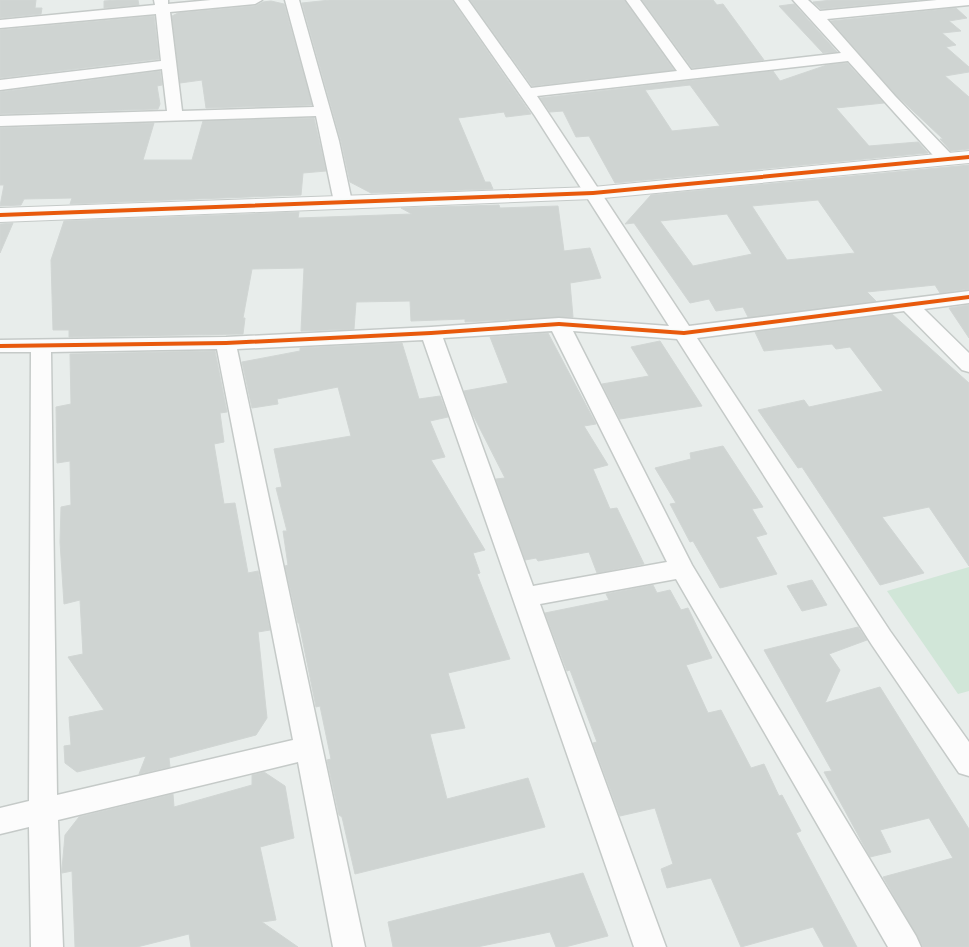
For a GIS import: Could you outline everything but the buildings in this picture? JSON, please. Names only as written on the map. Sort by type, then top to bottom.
[{"type":"street","points":[[0,24],[162,4],[255,0]]},
{"type":"street","points":[[292,0],[331,141],[343,202]]},
{"type":"street","points":[[461,0],[593,193],[881,638],[969,764]]},
{"type":"street","points":[[633,0],[686,74]]},
{"type":"street","points":[[800,0],[817,16],[889,99],[946,159]]},
{"type":"street","points":[[817,16],[969,1]]},
{"type":"street","points":[[162,4],[175,114]]},
{"type":"street","points":[[526,93],[852,56]]},
{"type":"street","points":[[0,85],[170,64]]},
{"type":"street","points":[[0,121],[175,114],[323,111]]},
{"type":"street","points":[[0,215],[593,193],[969,157]]},
{"type":"street","points":[[0,346],[226,343],[431,333],[559,324],[684,333],[969,297]]},
{"type":"street","points":[[908,304],[969,365]]},
{"type":"street","points":[[559,324],[682,569],[905,947]]},
{"type":"street","points":[[431,333],[650,947]]},
{"type":"street","points":[[226,343],[349,947]]},
{"type":"street","points":[[41,346],[43,811],[47,947]]},
{"type":"street","points":[[525,597],[682,569]]},
{"type":"street","points":[[0,821],[308,748]]},
{"type":"green space","points":[[969,567],[969,691],[958,694],[887,591]]},
{"type":"cycle path","points":[[0,215],[593,193],[969,157]]},
{"type":"cycle path","points":[[0,346],[226,343],[431,333],[559,324],[684,333],[969,297]]}]
